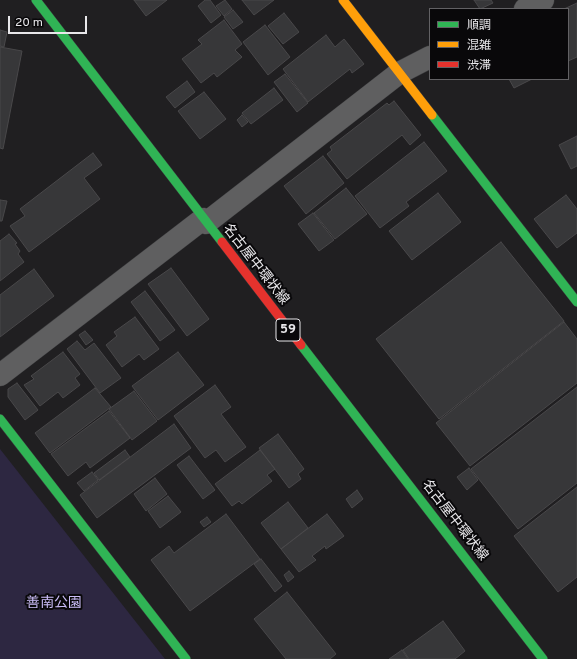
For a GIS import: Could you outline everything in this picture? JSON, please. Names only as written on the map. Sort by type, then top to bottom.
[{"type":"main road","name":"名古屋中環状線","points":[[36,0],[204,221],[543,659]]},
{"type":"main road","points":[[343,0],[577,302]]},
{"type":"main road","points":[[0,419],[186,659]]},
{"type":"street","points":[[527,8],[543,0]]},
{"type":"street","points":[[0,375],[399,73],[429,58]]},
{"type":"green space","name":"善南公園","points":[[0,449],[165,659],[0,659]]},
{"type":"building","points":[[134,0],[167,0],[146,16]]},
{"type":"building","points":[[205,0],[210,0],[221,15],[211,23],[198,6]]},
{"type":"building","points":[[225,0],[232,9],[224,16],[216,6]]},
{"type":"building","points":[[242,0],[274,0],[254,15]]},
{"type":"building","points":[[474,0],[491,0],[493,3],[482,8],[479,8]]},
{"type":"building","points":[[577,3],[577,57],[569,61],[569,8],[566,8]]},
{"type":"building","points":[[233,10],[243,22],[233,29],[224,17]]},
{"type":"building","points":[[284,13],[299,32],[283,44],[268,26]]},
{"type":"building","points":[[224,20],[242,44],[235,50],[242,57],[217,77],[214,73],[201,83],[182,59],[202,44],[198,40]]},
{"type":"building","points":[[265,25],[290,57],[268,75],[243,42]]},
{"type":"building","points":[[0,30],[7,32],[4,47],[0,46]]},
{"type":"building","points":[[326,35],[335,47],[344,39],[364,64],[352,73],[350,69],[308,102],[283,69]]},
{"type":"building","points":[[0,47],[22,51],[3,149],[0,148]]},
{"type":"building","points":[[285,74],[308,103],[297,112],[274,82]]},
{"type":"building","points":[[510,80],[530,80],[514,88]]},
{"type":"building","points":[[187,81],[195,92],[175,108],[166,97]]},
{"type":"building","points":[[274,88],[283,100],[251,124],[242,113]]},
{"type":"building","points":[[204,92],[226,119],[200,139],[178,111]]},
{"type":"building","points":[[394,101],[421,135],[410,145],[402,135],[347,179],[327,154],[332,150],[330,147],[387,103],[389,105]]},
{"type":"building","points":[[242,115],[248,122],[242,127],[237,120]]},
{"type":"building","points":[[577,136],[577,166],[571,169],[559,145]]},
{"type":"building","points":[[424,142],[447,171],[406,202],[409,206],[380,228],[355,196]]},
{"type":"building","points":[[93,153],[102,165],[84,178],[100,199],[29,252],[10,226],[25,216],[20,209]]},
{"type":"building","points":[[323,156],[344,183],[306,214],[284,186]]},
{"type":"building","points":[[346,188],[367,214],[335,239],[314,213]]},
{"type":"building","points":[[438,193],[461,222],[412,260],[389,231]]},
{"type":"building","points":[[566,195],[577,209],[577,233],[557,248],[534,219]]},
{"type":"building","points":[[0,200],[7,201],[2,221],[0,221]]},
{"type":"building","points":[[313,213],[334,240],[319,251],[298,224]]},
{"type":"building","points":[[9,234],[17,243],[15,244],[20,251],[18,254],[24,262],[0,281],[0,241]]},
{"type":"building","points":[[501,242],[564,321],[439,419],[376,339]]},
{"type":"building","points":[[171,268],[209,319],[187,336],[148,284]]},
{"type":"building","points":[[34,269],[54,296],[0,337],[0,295]]},
{"type":"building","points":[[145,291],[175,330],[160,341],[131,302]]},
{"type":"building","points":[[135,317],[159,349],[144,360],[139,354],[122,367],[106,345],[117,336],[114,332]]},
{"type":"building","points":[[564,322],[577,339],[577,383],[470,466],[436,423]]},
{"type":"building","points":[[85,331],[93,340],[86,345],[79,335]]},
{"type":"building","points":[[77,341],[85,350],[94,343],[121,378],[100,393],[67,349]]},
{"type":"building","points":[[63,352],[80,374],[75,378],[80,385],[63,398],[58,392],[40,406],[24,385],[34,379],[31,376]]},
{"type":"building","points":[[178,352],[204,385],[158,420],[132,386]]},
{"type":"building","points":[[17,383],[38,410],[25,420],[8,397],[8,389]]},
{"type":"building","points":[[215,385],[231,407],[221,414],[246,447],[225,462],[216,450],[205,458],[174,416]]},
{"type":"building","points":[[577,387],[577,483],[518,529],[471,469]]},
{"type":"building","points":[[95,388],[111,407],[50,453],[35,433]]},
{"type":"building","points":[[134,391],[157,421],[132,440],[109,409]]},
{"type":"building","points":[[109,411],[130,438],[90,468],[86,462],[68,476],[51,454]]},
{"type":"building","points":[[174,424],[191,448],[97,518],[80,495]]},
{"type":"building","points":[[278,434],[304,469],[298,474],[301,479],[289,488],[259,448]]},
{"type":"building","points":[[125,450],[130,457],[99,480],[94,473]]},
{"type":"building","points":[[260,450],[275,469],[267,475],[272,481],[242,504],[239,501],[232,506],[215,484]]},
{"type":"building","points":[[189,456],[215,490],[203,499],[177,465]]},
{"type":"building","points":[[469,468],[478,480],[467,490],[457,477]]},
{"type":"building","points":[[92,472],[98,480],[84,491],[77,483]]},
{"type":"building","points":[[155,478],[167,494],[146,511],[134,494]]},
{"type":"building","points":[[577,487],[577,577],[558,592],[514,536]]},
{"type":"building","points":[[357,490],[363,499],[352,508],[346,499]]},
{"type":"building","points":[[168,496],[181,512],[160,528],[148,511]]},
{"type":"building","points":[[288,502],[308,528],[281,549],[261,523]]},
{"type":"building","points":[[226,514],[260,559],[190,611],[151,560],[169,546],[174,553]]},
{"type":"building","points":[[327,514],[344,536],[326,549],[325,546],[312,556],[316,560],[299,572],[281,549]]},
{"type":"building","points":[[207,517],[211,522],[204,527],[200,522]]},
{"type":"building","points":[[261,559],[282,586],[275,592],[254,564]]},
{"type":"building","points":[[289,571],[294,577],[288,582],[284,575]]},
{"type":"building","points":[[287,592],[336,654],[330,659],[286,659],[254,619]]},
{"type":"building","points":[[443,621],[465,651],[455,659],[409,659],[403,650]]},
{"type":"building","points":[[402,650],[408,659],[389,659]]},
{"type":"traffic: fast","points":[[36,0],[222,242]]},
{"type":"traffic: fast","points":[[432,115],[577,302]]},
{"type":"traffic: fast","points":[[301,345],[543,659]]},
{"type":"traffic: fast","points":[[0,419],[186,659]]},
{"type":"traffic: slow","points":[[343,0],[432,115]]},
{"type":"traffic: jam","points":[[222,242],[301,345]]}]
